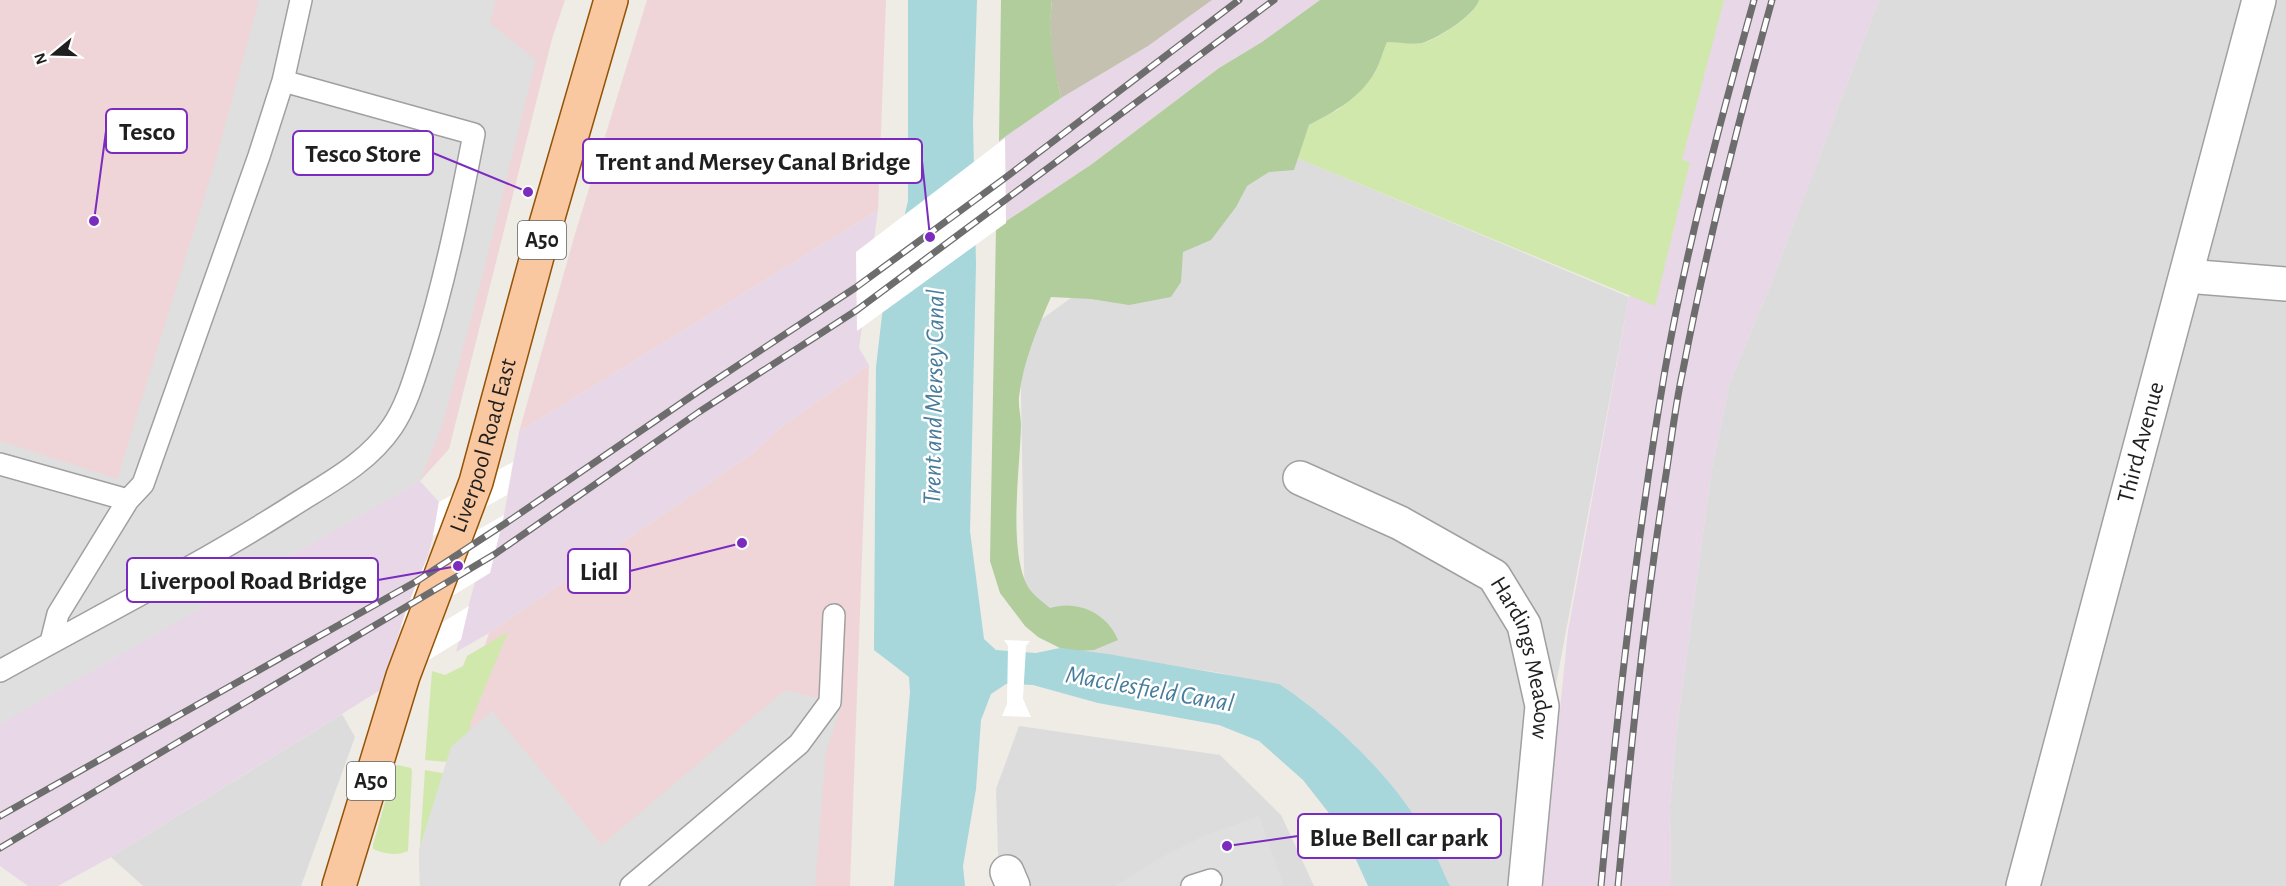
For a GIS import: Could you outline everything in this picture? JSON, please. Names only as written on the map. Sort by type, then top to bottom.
[{"type":"main road","name":"Liverpool Road East","points":[[339,886],[403,676],[476,482],[542,238],[611,0]]},
{"type":"street","name":"Third Avenue","points":[[2023,886],[2259,0]]},
{"type":"street","points":[[2186,276],[2286,284]]},
{"type":"street","name":"Hardings Meadow","points":[[1300,478],[1400,523],[1494,576],[1524,625],[1542,706],[1525,886]]},
{"type":"lane","points":[[51,642],[58,614],[128,500],[143,484],[237,220],[282,81],[301,0]]},
{"type":"lane","points":[[0,671],[259,527],[354,467],[381,441],[393,425],[415,377],[433,317],[474,134],[282,81]]},
{"type":"lane","points":[[0,464],[128,500]]},
{"type":"lane","points":[[631,886],[799,744],[830,702],[834,615]]},
{"type":"shaded area","points":[[0,0],[565,0],[552,39],[449,449],[420,481],[0,724]]},
{"type":"shaded area","points":[[259,0],[492,0],[496,1],[490,23],[536,60],[481,282],[442,426],[420,481],[0,724],[0,441],[117,479],[213,169]]},
{"type":"shaded area","points":[[647,0],[886,0],[878,210],[519,432],[575,234]]},
{"type":"shaded area","points":[[1052,0],[1212,0],[1148,46],[1061,98],[1052,60],[1050,23]]},
{"type":"shaded area","points":[[1212,0],[1320,0],[1262,42],[1219,68],[1092,164],[996,228],[999,141],[1061,98],[1148,46]]},
{"type":"shaded area","points":[[1695,0],[1879,0],[1770,286],[1729,385],[1711,474],[1676,734],[1670,806],[1671,886],[1542,886],[1568,631],[1629,297]]},
{"type":"shaded area","points":[[1879,0],[2286,0],[2286,886],[1671,886],[1670,806],[1676,734],[1711,474],[1729,385],[1770,286]]},
{"type":"shaded area","points":[[1276,149],[1629,297],[1518,886],[1450,886],[1423,830],[1385,778],[1336,729],[1301,699],[1221,673],[1060,648],[1025,621],[1020,335]]},
{"type":"shaded area","points":[[878,210],[859,348],[869,365],[779,429],[752,454],[489,633],[456,652],[475,582],[490,572],[504,515],[519,432]]},
{"type":"shaded area","points":[[869,365],[850,886],[420,886],[419,850],[489,633],[752,454],[779,429]]},
{"type":"shaded area","points":[[420,481],[439,502],[433,536],[427,559],[406,609],[382,689],[111,857],[58,886],[28,886],[0,866],[0,724]]},
{"type":"shaded area","points":[[785,690],[842,704],[826,752],[815,886],[420,886],[419,850],[451,747],[492,711],[602,845]]},
{"type":"shaded area","points":[[342,714],[355,737],[301,886],[143,886],[111,857]]},
{"type":"shaded area","points":[[1019,726],[1220,755],[1281,815],[1314,886],[999,886],[996,789]]},
{"type":"shaded area","points":[[1259,816],[1284,886],[1115,886],[1162,857],[1206,835]]},
{"type":"green space","points":[[1001,0],[1052,0],[1052,49],[1061,98],[999,141]]},
{"type":"green space","points":[[1320,0],[1479,0],[1463,19],[1429,41],[1414,44],[1387,42],[1375,72],[1362,89],[1337,109],[1309,125],[1294,170],[1269,172],[1247,186],[1236,207],[1211,240],[1183,252],[1181,282],[1171,297],[1129,305],[1091,299],[1051,297],[1027,358],[1019,397],[1021,425],[1016,525],[1020,565],[1030,589],[1050,608],[1071,606],[1091,611],[1107,623],[1118,640],[1094,650],[1077,651],[1060,648],[1038,637],[1025,626],[1000,593],[990,561],[996,228],[1092,164],[1219,68],[1262,42]]},
{"type":"green space","points":[[1479,0],[1724,0],[1682,160],[1690,162],[1655,306],[1297,158],[1309,125],[1339,109],[1375,73],[1387,41],[1414,44],[1429,41],[1446,32],[1471,13]]},
{"type":"green space","points":[[508,632],[470,724],[470,729],[477,737],[458,763],[425,760],[432,671],[445,675],[463,666],[467,656]]},
{"type":"green space","points":[[395,766],[411,768],[412,771],[408,851],[390,854],[373,849],[373,845]]},
{"type":"green space","points":[[425,770],[458,776],[444,789],[419,860]]},
{"type":"water","points":[[908,0],[977,0],[973,123],[976,264],[970,531],[984,639],[996,650],[1036,653],[1060,648],[1108,654],[1279,684],[1319,713],[1339,731],[1396,791],[1424,832],[1450,886],[1368,886],[1343,831],[1303,780],[1259,741],[1219,725],[1098,703],[1033,685],[1006,684],[991,694],[981,720],[976,789],[963,866],[965,886],[894,886],[910,692],[909,677],[874,650],[876,367],[883,307],[908,201]]},
{"type":"pier","points":[[1005,138],[1006,223],[857,331],[856,252]]},
{"type":"pier","points":[[513,462],[507,495],[433,536],[439,502]]},
{"type":"pier","points":[[504,515],[490,573],[401,627],[427,559]]},
{"type":"pier","points":[[469,606],[461,640],[382,689],[394,652]]},
{"type":"pier","points":[[1004,640],[1030,641],[1026,646],[1023,699],[1031,717],[1002,716],[1007,704],[1008,646]]},
{"type":"railway","points":[[0,816],[417,581],[506,523],[855,288],[1005,178],[1239,0]]},
{"type":"railway","points":[[0,848],[495,554],[699,412],[857,310],[1274,0]]},
{"type":"railway","points":[[1601,886],[1628,627],[1665,370],[1694,230],[1754,0]]},
{"type":"railway","points":[[1618,886],[1645,624],[1678,394],[1724,184],[1772,0]]},
{"type":"place","name":"Tesco Store","points":[[528,192]]},
{"type":"place","name":"Tesco","points":[[94,221]]},
{"type":"place","name":"Trent and Mersey Canal Bridge","points":[[930,237]]},
{"type":"place","name":"Lidl","points":[[742,543]]},
{"type":"place","name":"Liverpool Road Bridge","points":[[458,566]]},
{"type":"place","name":"Blue Bell car park","points":[[1227,846]]},
{"type":"water label","name":"Trent and Mersey Canal","points":[[934,397]]},
{"type":"water label","name":"Macclesfield Canal","points":[[1150,689]]}]
